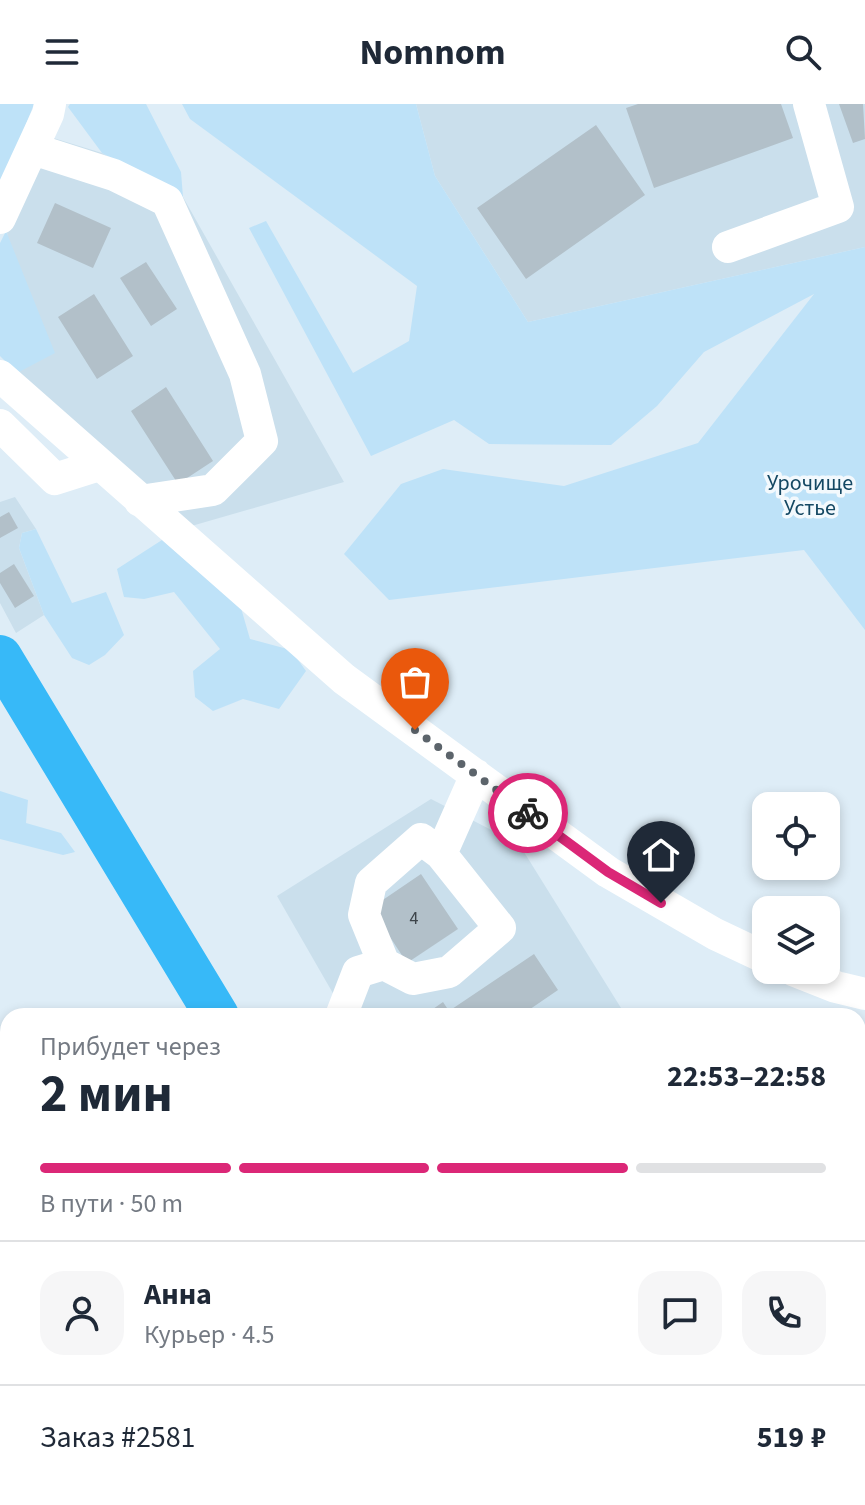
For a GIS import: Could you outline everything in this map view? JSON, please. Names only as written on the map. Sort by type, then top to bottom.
[{"type":"highway","points":[[0,657],[212,1008]]},
{"type":"street","points":[[0,218],[33,149],[50,104]]},
{"type":"street","points":[[728,247],[838,207],[809,104]]},
{"type":"street","points":[[33,149],[114,175],[167,201],[245,374],[262,441],[213,490],[140,501]]},
{"type":"street","points":[[0,376],[344,679],[608,872],[715,934],[752,951]]},
{"type":"street","points":[[0,425],[55,479],[99,465]]},
{"type":"street","points":[[441,854],[476,775]]},
{"type":"street","points":[[421,839],[441,854],[500,928],[449,972],[413,979],[384,964],[364,915],[371,883],[421,839]]},
{"type":"street","points":[[344,1008],[358,972],[384,964]]},
{"type":"street","points":[[828,984],[865,994]]},
{"type":"shaded area","points":[[416,104],[865,104],[865,247],[528,322],[435,176]]},
{"type":"shaded area","points":[[24,129],[102,153],[183,197],[344,482],[188,527],[17,373],[7,231]]},
{"type":"shaded area","points":[[15,497],[36,529],[22,533],[19,548],[44,615],[16,633],[0,603],[0,502]]},
{"type":"shaded area","points":[[431,799],[519,844],[621,1008],[341,1008],[277,896]]},
{"type":"green space","points":[[0,104],[34,104],[0,190]]},
{"type":"green space","points":[[70,104],[146,104],[181,172],[183,197],[102,153],[68,107]]},
{"type":"green space","name":"Урочище Устье","points":[[182,104],[416,104],[435,176],[528,322],[865,247],[865,630],[804,550],[389,600],[344,554],[401,484],[443,469],[564,486],[698,443],[814,294],[704,352],[657,406],[611,445],[489,444],[454,420],[371,456],[249,228],[266,221],[353,373],[409,341],[417,286],[190,119]]},
{"type":"green space","points":[[6,231],[55,353],[17,373],[0,356],[0,243]]},
{"type":"green space","points":[[36,529],[72,603],[106,592],[124,635],[105,655],[89,665],[72,658],[44,615],[19,548],[22,533]]},
{"type":"green space","points":[[162,540],[241,608],[250,639],[291,650],[306,671],[279,709],[243,699],[213,711],[195,697],[193,671],[220,649],[174,592],[144,599],[124,597],[117,569]]},
{"type":"green space","points":[[0,791],[28,800],[26,823],[61,833],[75,852],[63,855],[0,839]]},
{"type":"building","points":[[638,104],[781,104],[793,138],[654,188],[626,108]]},
{"type":"building","points":[[839,104],[863,104],[865,139],[853,143]]},
{"type":"building","points":[[596,125],[645,195],[526,279],[477,208]]},
{"type":"building","points":[[55,203],[111,228],[93,268],[37,243]]},
{"type":"building","points":[[146,262],[177,309],[151,326],[120,278]]},
{"type":"building","points":[[94,294],[133,356],[97,379],[58,317]]},
{"type":"building","points":[[166,387],[213,461],[178,484],[131,411]]},
{"type":"building","points":[[9,512],[18,528],[0,538],[0,517]]},
{"type":"building","points":[[14,564],[34,596],[15,608],[0,583],[0,573]]},
{"type":"building","points":[[421,874],[458,929],[407,963],[371,908]]},
{"type":"building","points":[[534,954],[558,990],[532,1008],[453,1008]]},
{"type":"way so far","points":[[415,730],[528,813]]},
{"type":"route","points":[[528,813],[608,872],[661,903]]}]
